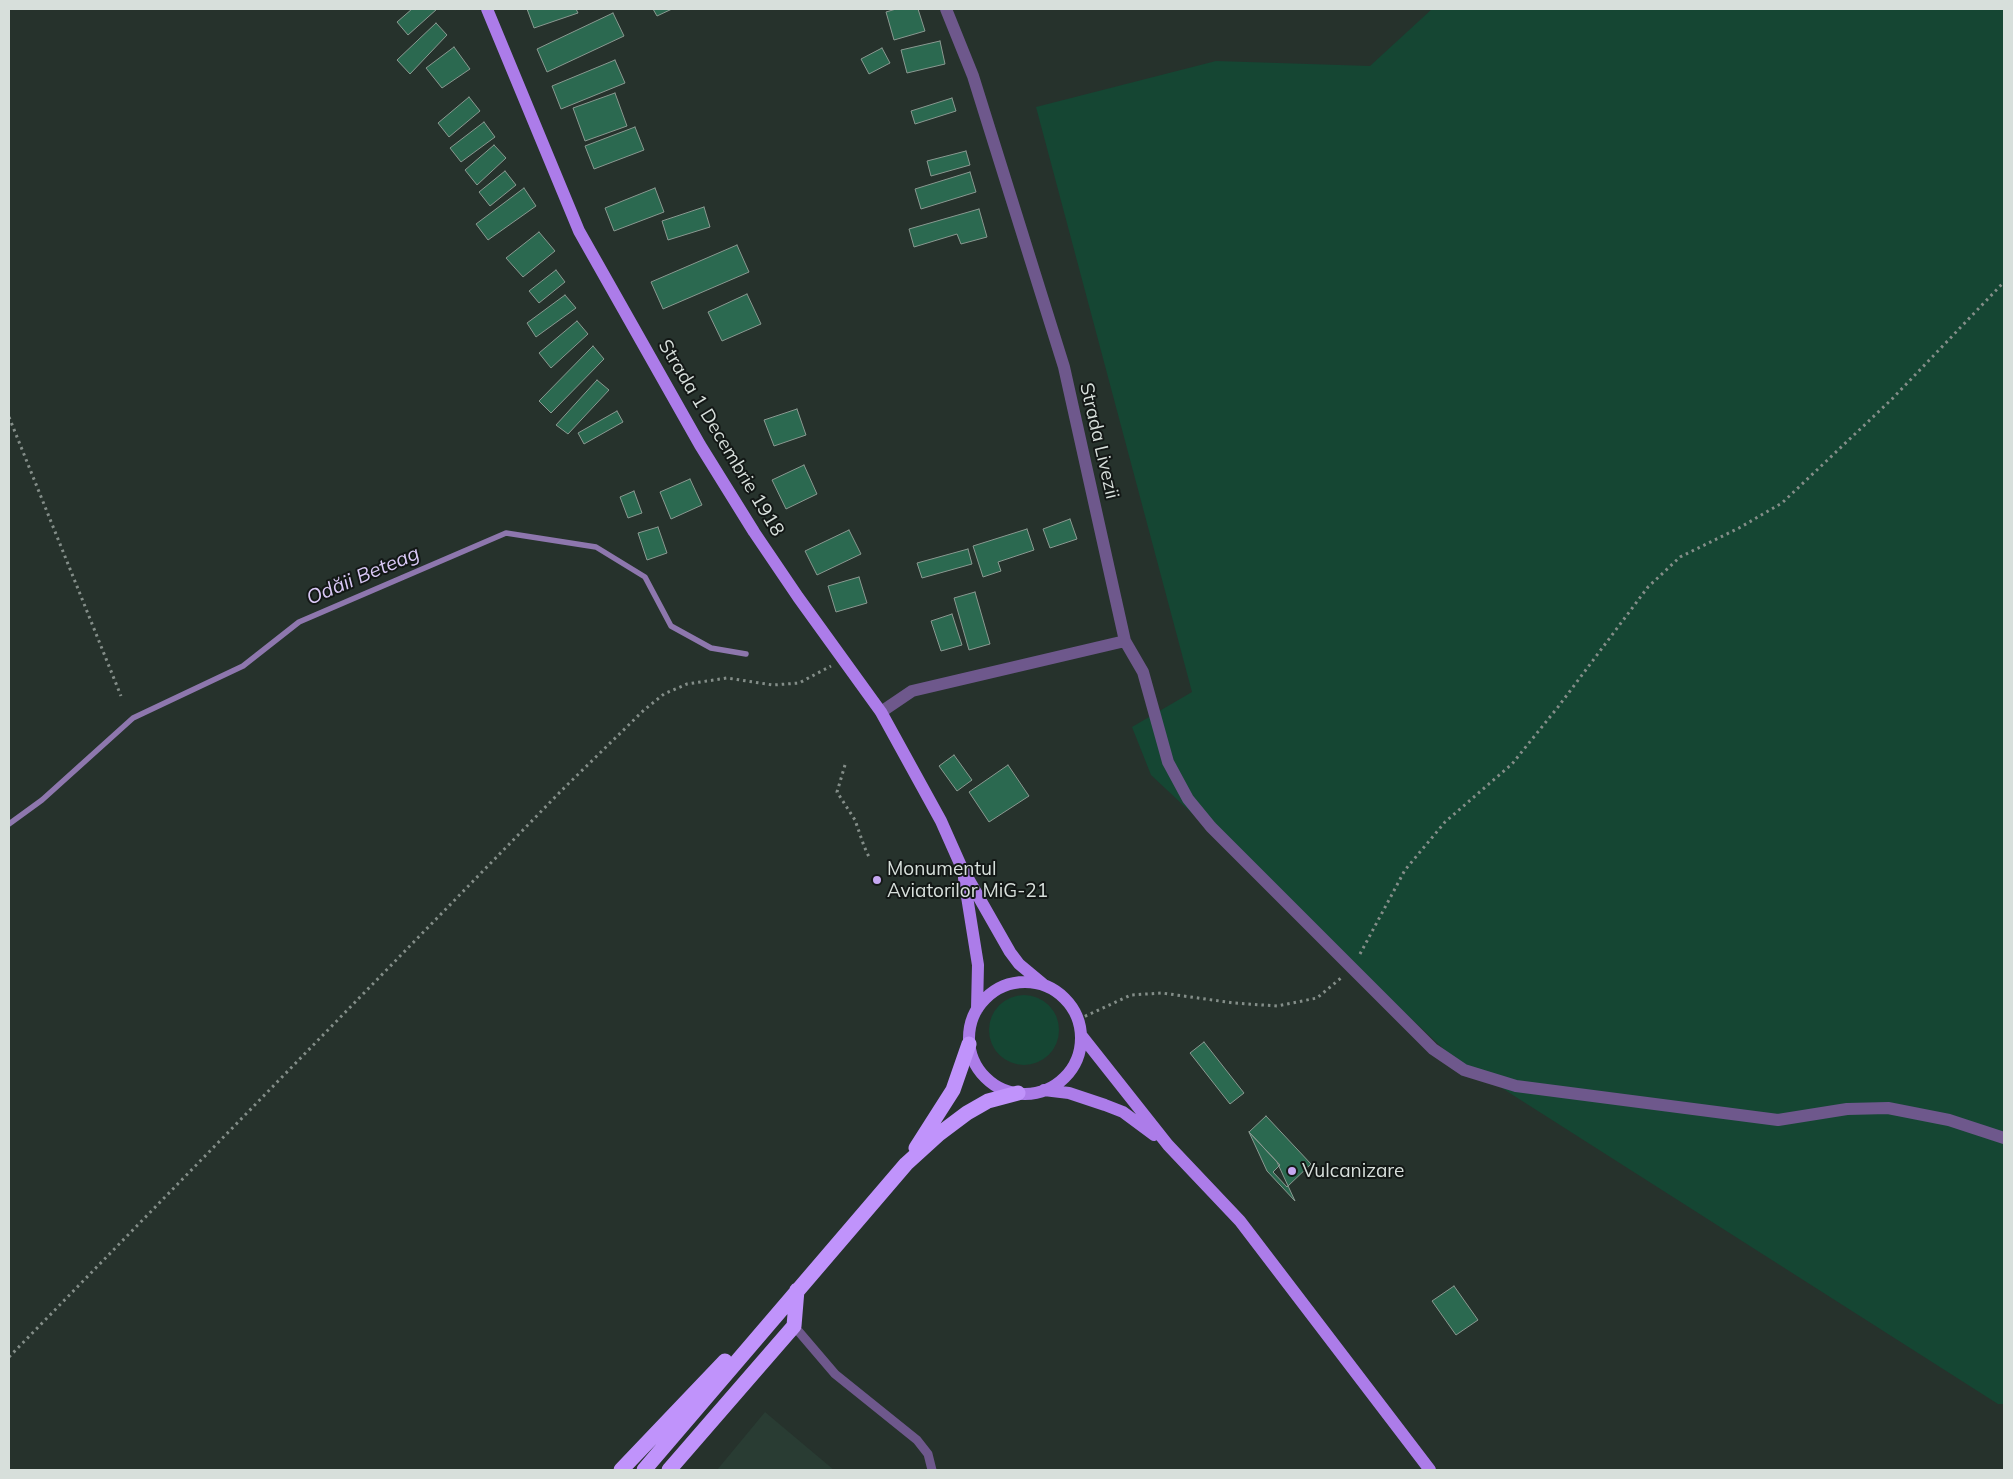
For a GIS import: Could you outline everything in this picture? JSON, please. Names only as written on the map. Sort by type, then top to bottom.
[{"type":"highway","points":[[906,1164],[953,1090],[970,1044]]},
{"type":"highway","points":[[644,1470],[906,1164],[939,1134],[967,1113],[988,1101],[1018,1093]]},
{"type":"highway","points":[[669,1470],[794,1326],[797,1290]]},
{"type":"highway","points":[[621,1470],[709,1377],[797,1290]]},
{"type":"main road","name":"Strada 1 Decembrie 1918","points":[[487,9],[579,231],[715,469],[754,532],[842,660],[881,712],[941,821],[961,866],[1010,952],[1019,964],[1043,984]]},
{"type":"main road","name":"Strada 1 Decembrie 1918","points":[[961,866],[972,919],[978,965],[977,1010]]},
{"type":"main road","points":[[1024,982],[1043,984],[1058,992],[1070,1004],[1078,1019],[1081,1035],[1079,1053],[1072,1069],[1060,1081],[1044,1090],[1018,1093],[1000,1088],[985,1077],[974,1062],[970,1044],[972,1020],[989,995],[1005,985],[1024,982]]},
{"type":"main road","points":[[1081,1035],[1168,1145],[1240,1221],[1430,1470]]},
{"type":"main road","points":[[1044,1090],[1069,1093],[1123,1112],[1168,1145]]},
{"type":"street","name":"Strada Livezii","points":[[946,9],[973,76],[1064,367],[1125,641],[1142,672],[1168,762],[1188,799],[1211,827],[1433,1049],[1464,1070],[1516,1086],[1778,1120],[1847,1109],[1888,1108],[1948,1120],[2004,1138]]},
{"type":"street","points":[[881,712],[912,691],[1125,641]]},
{"type":"lane","points":[[794,1326],[835,1374],[917,1440],[928,1454],[932,1470]]},
{"type":"path","points":[[1078,1019],[1131,995],[1162,993],[1234,1003],[1277,1006],[1317,998],[1352,968],[1405,870],[1445,822],[1512,764],[1558,708],[1648,587],[1680,557],[1739,528],[1782,503],[1892,399],[2004,282]]},
{"type":"path","points":[[9,417],[122,696]]},
{"type":"path","points":[[9,1357],[562,790],[644,710],[664,694],[687,684],[727,678],[773,685],[799,683],[842,660]]},
{"type":"path","points":[[845,765],[836,792],[855,820],[869,857]]},
{"type":"shaded area","points":[[765,1412],[834,1470],[717,1470]]},
{"type":"green space","points":[[1432,9],[2004,9],[2004,1404],[1998,1404],[1450,1055],[1151,775],[1132,727],[1192,692],[1036,107],[1216,61],[1370,66]]},
{"type":"green space","points":[[1024,995],[1037,998],[1049,1005],[1056,1017],[1059,1030],[1056,1043],[1049,1055],[1037,1062],[1024,1065],[1011,1062],[999,1055],[992,1043],[989,1030],[992,1017],[999,1005],[1011,998]]},
{"type":"building","points":[[412,9],[437,9],[408,35],[397,22]]},
{"type":"building","points":[[527,9],[576,9],[578,13],[534,28]]},
{"type":"building","points":[[653,9],[672,9],[657,16]]},
{"type":"building","points":[[896,9],[918,9],[925,31],[894,40],[886,12]]},
{"type":"building","points":[[613,13],[624,36],[547,72],[537,49]]},
{"type":"building","points":[[436,23],[447,35],[410,74],[397,60]]},
{"type":"building","points":[[940,41],[945,64],[907,73],[901,50]]},
{"type":"building","points":[[454,47],[470,69],[442,88],[426,68]]},
{"type":"building","points":[[882,48],[890,63],[869,74],[861,59]]},
{"type":"building","points":[[615,60],[625,83],[561,109],[552,86]]},
{"type":"building","points":[[615,93],[627,126],[585,141],[573,108]]},
{"type":"building","points":[[469,97],[480,111],[449,137],[438,123]]},
{"type":"building","points":[[952,98],[956,111],[915,124],[911,111]]},
{"type":"building","points":[[484,122],[495,137],[461,162],[450,148]]},
{"type":"building","points":[[635,127],[644,150],[594,169],[585,146]]},
{"type":"building","points":[[494,145],[506,158],[477,185],[465,170]]},
{"type":"building","points":[[966,151],[970,165],[931,176],[927,161]]},
{"type":"building","points":[[505,171],[516,185],[490,206],[479,192]]},
{"type":"building","points":[[970,172],[976,192],[921,209],[915,189]]},
{"type":"building","points":[[524,188],[536,206],[488,240],[476,224]]},
{"type":"building","points":[[655,188],[664,212],[614,231],[605,208]]},
{"type":"building","points":[[704,207],[710,227],[668,240],[662,221]]},
{"type":"building","points":[[979,209],[987,237],[961,244],[957,234],[914,247],[909,229]]},
{"type":"building","points":[[539,232],[555,251],[523,277],[506,258]]},
{"type":"building","points":[[737,245],[749,272],[663,309],[651,282]]},
{"type":"building","points":[[556,270],[565,282],[539,303],[529,291]]},
{"type":"building","points":[[747,294],[761,324],[722,341],[708,312]]},
{"type":"building","points":[[565,295],[576,308],[536,337],[527,323]]},
{"type":"building","points":[[577,321],[588,334],[551,368],[539,353]]},
{"type":"building","points":[[593,346],[604,359],[551,413],[539,401]]},
{"type":"building","points":[[597,380],[609,390],[568,434],[556,425]]},
{"type":"building","points":[[797,409],[806,435],[774,446],[764,420]]},
{"type":"building","points":[[617,411],[623,422],[584,444],[578,433]]},
{"type":"building","points":[[804,465],[817,494],[786,509],[772,480]]},
{"type":"building","points":[[690,479],[702,505],[671,519],[660,492]]},
{"type":"building","points":[[634,491],[642,513],[628,518],[620,497]]},
{"type":"building","points":[[1070,519],[1077,539],[1050,548],[1043,529]]},
{"type":"building","points":[[658,527],[667,553],[647,560],[638,533]]},
{"type":"building","points":[[1027,529],[1034,550],[998,562],[1001,571],[983,577],[973,546]]},
{"type":"building","points":[[849,530],[861,554],[817,575],[805,551]]},
{"type":"building","points":[[968,549],[972,564],[922,578],[917,563]]},
{"type":"building","points":[[859,577],[867,603],[836,612],[828,586]]},
{"type":"building","points":[[975,592],[990,644],[969,650],[954,598]]},
{"type":"building","points":[[952,614],[962,645],[941,651],[931,621]]},
{"type":"building","points":[[954,755],[972,780],[957,791],[939,766]]},
{"type":"building","points":[[1008,765],[1029,796],[989,822],[969,792]]},
{"type":"building","points":[[1204,1042],[1244,1093],[1230,1104],[1190,1053]]},
{"type":"building","points":[[1266,1116],[1311,1164],[1287,1187],[1273,1172],[1280,1165],[1249,1132]]},
{"type":"building","points":[[1249,1132],[1277,1162],[1295,1201],[1267,1171]]},
{"type":"building","points":[[1454,1286],[1478,1320],[1456,1335],[1432,1301]]},
{"type":"waterway","name":"Odăii Beteag","points":[[9,824],[42,800],[133,718],[243,666],[299,622],[506,533],[596,547],[645,577],[671,626],[711,648],[746,654]]},
{"type":"place","name":"Monumentul Aviatorilor MiG-21","points":[[877,880]]},
{"type":"place","name":"Vulcanizare","points":[[1292,1171]]}]
